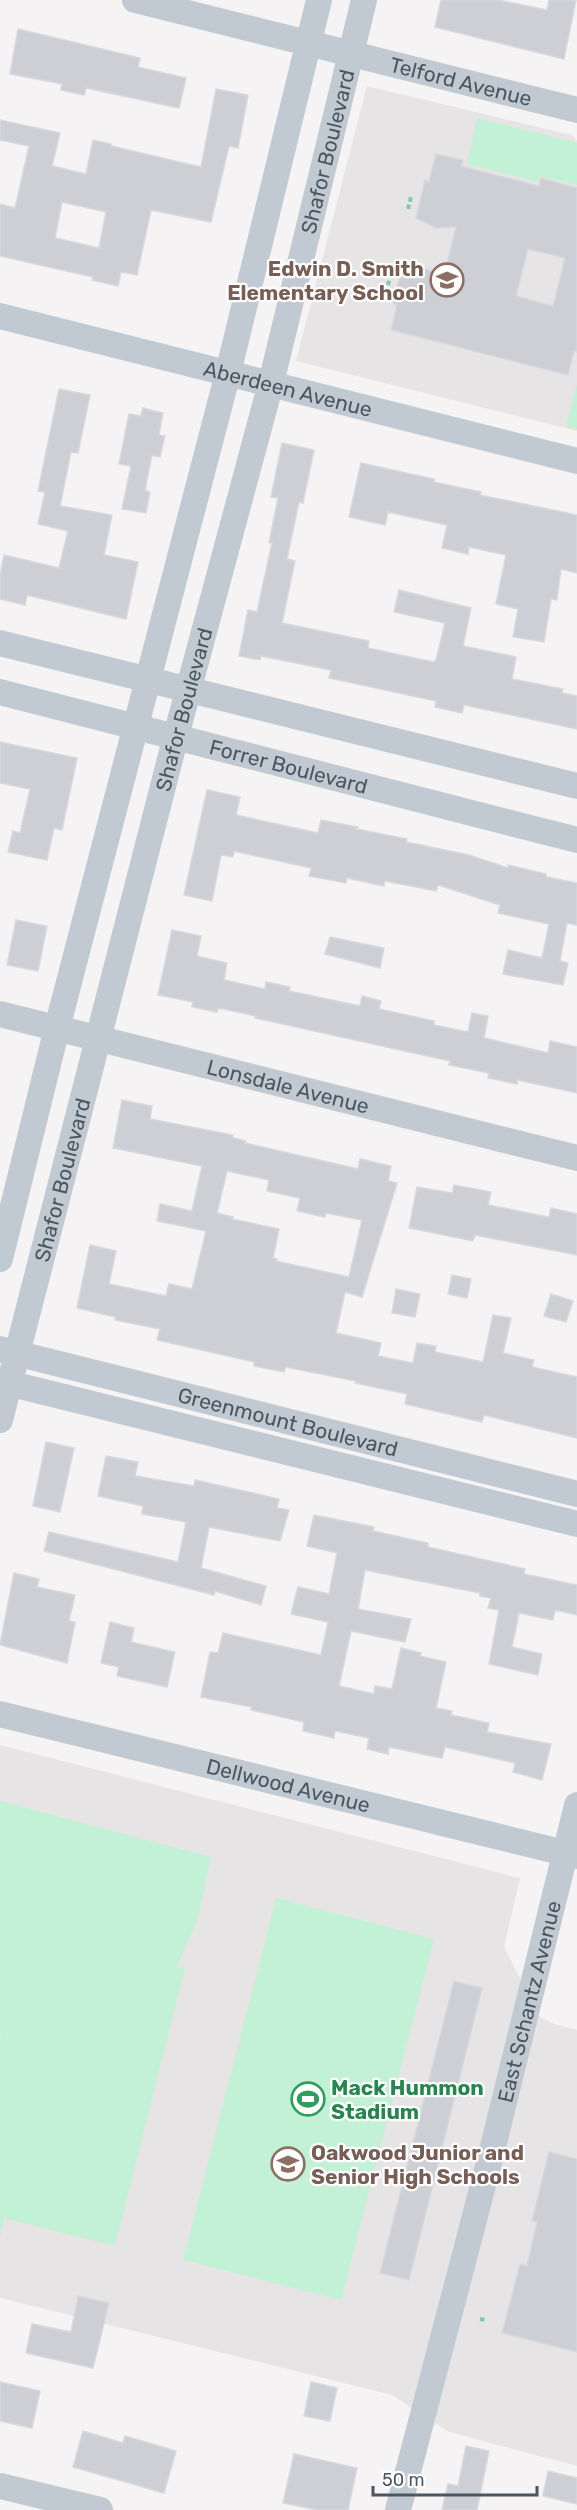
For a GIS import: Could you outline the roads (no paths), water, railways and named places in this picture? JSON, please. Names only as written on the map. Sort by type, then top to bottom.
[{"type":"street","name":"Telford Avenue","points":[[135,0],[577,110]]},
{"type":"street","name":"Shafor Boulevard","points":[[0,1259],[57,1028],[228,373],[319,0]]},
{"type":"street","name":"Shafor Boulevard","points":[[0,1420],[9,1351],[99,1039],[176,736],[271,383],[319,193],[364,0]]},
{"type":"street","name":"Aberdeen Avenue","points":[[0,316],[577,461]]},
{"type":"street","points":[[0,643],[577,786]]},
{"type":"street","name":"Forrer Boulevard","points":[[0,692],[577,840]]},
{"type":"street","name":"Lonsdale Avenue","points":[[0,1014],[577,1158]]},
{"type":"street","name":"Greenmount Boulevard","points":[[9,1351],[577,1494]]},
{"type":"street","name":"Greenmount Boulevard","points":[[5,1382],[577,1524]]},
{"type":"street","name":"Dellwood Avenue","points":[[0,1714],[571,1855]]},
{"type":"street","name":"East Schantz Avenue","points":[[398,2510],[571,1855],[577,1805]]},
{"type":"street","points":[[0,2486],[100,2510]]},
{"type":"place","name":"Edwin D. Smith Elementary School","points":[[447,280]]},
{"type":"place","name":"Mack Hummon Stadium","points":[[308,2099]]},
{"type":"place","name":"Oakwood Junior and Senior High Schools","points":[[288,2164]]}]
